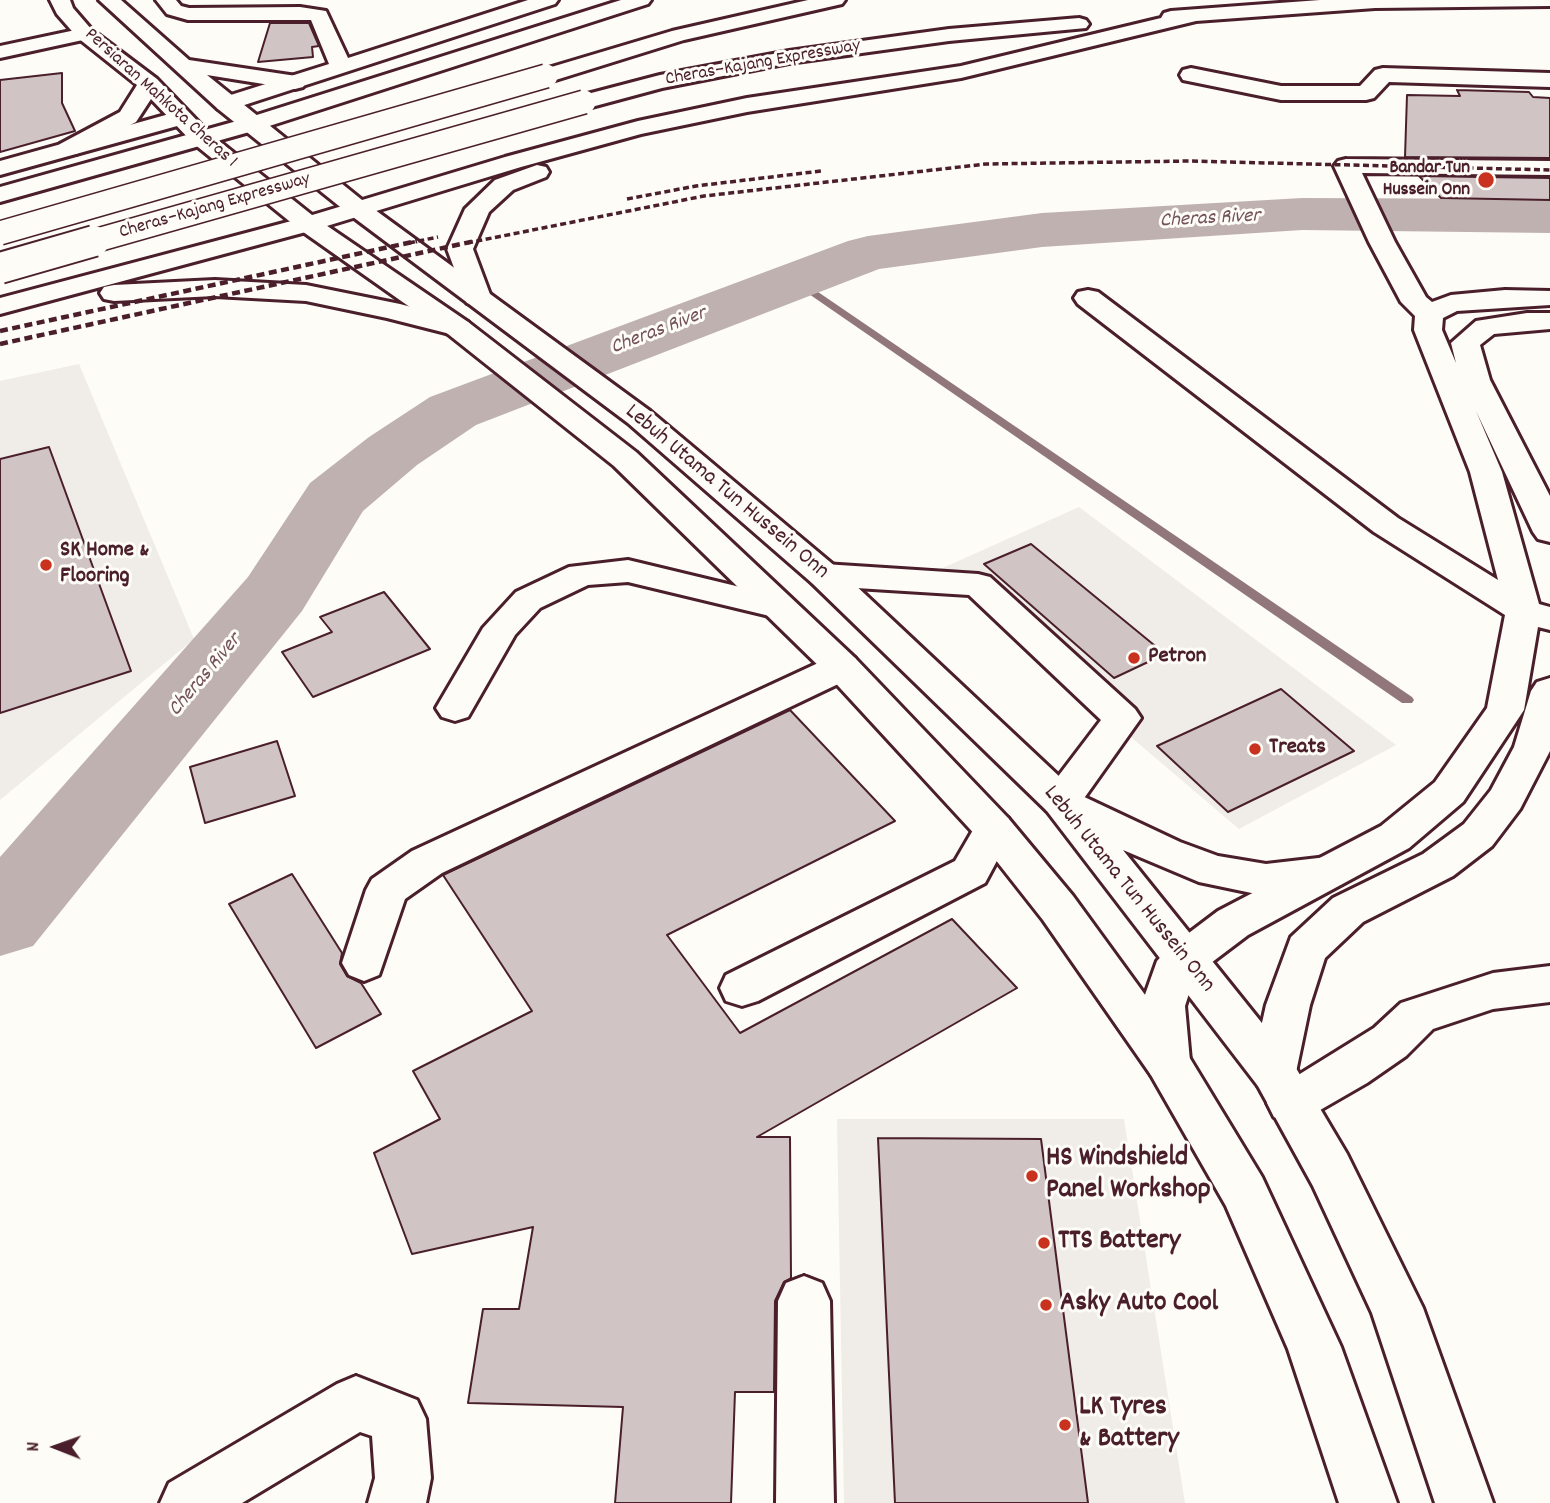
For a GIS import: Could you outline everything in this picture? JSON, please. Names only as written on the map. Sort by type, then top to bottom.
[{"type":"main road","name":"Persiaran Mahkota Cheras 1","points":[[109,0],[226,104],[358,209],[541,344]]},
{"type":"main road","points":[[166,0],[174,10],[188,14],[319,15],[341,67]]},
{"type":"main road","points":[[241,15],[258,0]]},
{"type":"main road","points":[[226,104],[548,0]]},
{"type":"main road","points":[[0,195],[252,124],[642,0]]},
{"type":"main road","name":"Cheras–Kajang Expressway","points":[[0,233],[679,36],[835,0]]},
{"type":"main road","name":"Cheras–Kajang Expressway","points":[[0,268],[584,102],[660,82],[789,57],[950,35],[1197,15],[1375,2],[1550,0]]},
{"type":"main road","name":"Persiaran Mahkota Cheras 1","points":[[60,3],[85,34],[149,84],[201,138],[308,224],[506,364]]},
{"type":"main road","points":[[0,306],[308,224],[513,162],[638,128],[747,105],[961,72],[1197,15]]},
{"type":"main road","points":[[0,52],[85,34]]},
{"type":"main road","points":[[182,65],[295,82]]},
{"type":"main road","points":[[1191,75],[1281,93],[1366,93],[1383,75],[1550,80]]},
{"type":"main road","points":[[68,149],[128,117],[149,84]]},
{"type":"main road","points":[[0,168],[180,118]]},
{"type":"main road","points":[[477,297],[460,249],[478,209],[504,186],[638,128]]},
{"type":"main road","points":[[1429,314],[1415,302],[1382,242],[1346,166],[1550,168]]},
{"type":"main road","points":[[1359,195],[1550,188]]},
{"type":"main road","points":[[52,293],[215,288],[306,293],[390,310],[458,328]]},
{"type":"main road","points":[[1088,298],[1386,525],[1536,615]]},
{"type":"main road","points":[[1429,314],[1451,303],[1505,298],[1550,298]]},
{"type":"main road","points":[[1167,1061],[1163,1006],[1173,974],[1184,960],[1233,923],[1395,837],[1449,792],[1505,710],[1536,615],[1486,472],[1428,330],[1429,314]]},
{"type":"main road","points":[[1550,321],[1486,327],[1465,343],[1475,380],[1537,472],[1550,532]]},
{"type":"main road","name":"Lebuh Utama Tun Hussein Onn","points":[[541,344],[639,417],[824,575],[1061,802],[1282,1087],[1330,1170],[1397,1308],[1464,1503]]},
{"type":"main road","name":"Lebuh Utama Tun Hussein Onn","points":[[506,364],[625,459],[842,667],[994,829],[1058,908],[1167,1061],[1250,1205],[1314,1347],[1368,1503]]},
{"type":"main road","points":[[1486,472],[1537,472]]},
{"type":"main road","points":[[455,708],[501,628],[519,609],[528,600],[581,575],[628,571],[778,607]]},
{"type":"main road","points":[[824,575],[978,584],[1122,718],[1061,802],[1165,853],[1214,871],[1266,880],[1327,873]]},
{"type":"main road","points":[[364,963],[387,890],[428,862],[842,667]]},
{"type":"main road","points":[[1550,691],[1533,747],[1506,800],[1478,835],[1438,864],[1348,910],[1307,950],[1288,1005],[1282,1087],[1351,1069],[1390,1042],[1417,1016],[1493,990],[1550,984]]},
{"type":"main road","points":[[742,988],[970,872],[994,829]]},
{"type":"main road","points":[[804,1301],[806,1503]]},
{"type":"main road","points":[[189,1503],[356,1404],[398,1419],[403,1478],[397,1503]]},
{"type":"shaded area","points":[[79,364],[194,639],[0,800],[0,381]]},
{"type":"shaded area","points":[[1079,507],[1396,745],[1239,829],[936,571]]},
{"type":"shaded area","points":[[837,1119],[1124,1119],[1185,1503],[844,1503]]},
{"type":"building","points":[[270,23],[309,23],[319,46],[312,47],[313,57],[258,62]]},
{"type":"building","points":[[62,73],[62,103],[75,131],[0,152],[0,80]]},
{"type":"building","points":[[1457,90],[1529,92],[1533,97],[1550,98],[1550,158],[1405,157],[1407,95],[1460,96]]},
{"type":"building","points":[[1419,176],[1550,178],[1550,200],[1441,198]]},
{"type":"building","name":"SK Home & Flooring","points":[[49,447],[131,671],[0,713],[0,459]]},
{"type":"building","points":[[1031,544],[1165,654],[1114,678],[984,564]]},
{"type":"building","points":[[384,592],[430,649],[313,697],[282,652],[332,632],[320,617]]},
{"type":"building","name":"Treats","points":[[1281,689],[1354,751],[1228,812],[1157,746]]},
{"type":"building","points":[[790,710],[895,821],[667,935],[740,1033],[952,919],[1017,988],[757,1137],[790,1137],[791,1278],[784,1282],[775,1301],[774,1392],[735,1392],[731,1503],[615,1503],[623,1407],[468,1403],[483,1309],[519,1309],[533,1227],[412,1254],[374,1153],[440,1119],[413,1071],[532,1011],[443,875]]},
{"type":"building","points":[[277,741],[295,796],[205,823],[190,767]]},
{"type":"building","points":[[292,874],[342,953],[340,964],[347,976],[361,983],[381,1014],[316,1048],[229,904]]},
{"type":"building","points":[[878,1138],[1041,1139],[1088,1503],[895,1503]]},
{"type":"waterway","name":"Cheras River","points":[[0,920],[275,594],[335,498],[393,451],[453,411],[868,253],[1042,230],[1302,214],[1550,216]]},
{"type":"waterway","points":[[796,281],[1407,700]]},
{"type":"railway","points":[[467,243],[704,196],[986,164],[1189,161],[1550,170]]},
{"type":"railway","points":[[627,199],[696,186],[821,171]]},
{"type":"railway","points":[[409,243],[438,237]]},
{"type":"railway","points":[[0,331],[417,241]]},
{"type":"railway","points":[[0,344],[475,241]]},
{"type":"place","name":"Bandar Tun Hussein Onn","points":[[1486,180]]},
{"type":"place","name":"SK Home & Flooring","points":[[46,565]]},
{"type":"place","name":"Petron","points":[[1134,658]]},
{"type":"place","name":"Treats","points":[[1255,749]]},
{"type":"place","name":"HS Windshield Panel Workshop","points":[[1032,1176]]},
{"type":"place","name":"TTS Battery","points":[[1044,1243]]},
{"type":"place","name":"Asky Auto Cool","points":[[1046,1305]]},
{"type":"place","name":"LK Tyres & Battery","points":[[1065,1425]]}]
